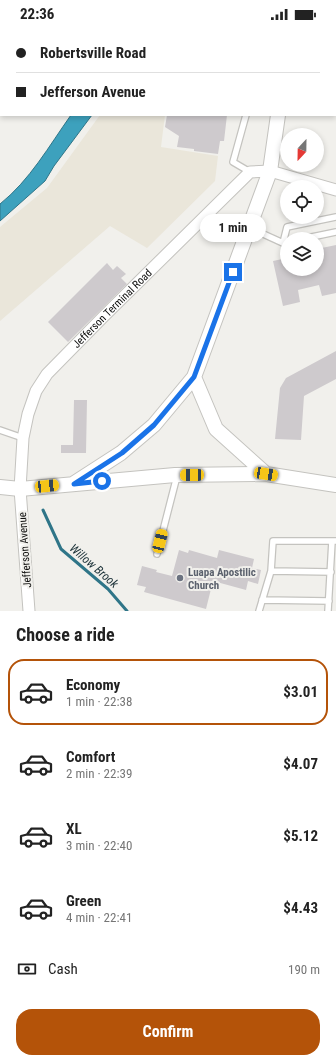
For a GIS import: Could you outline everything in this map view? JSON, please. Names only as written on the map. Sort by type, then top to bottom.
[{"type":"street","points":[[74,484],[122,453],[154,425],[194,377],[270,171],[278,116]]},
{"type":"street","points":[[250,172],[270,171],[336,190]]},
{"type":"street","name":"Jefferson Terminal Road","points":[[20,489],[23,438],[28,414],[36,391],[47,374],[250,172]]},
{"type":"street","points":[[194,377],[216,429],[266,474]]},
{"type":"street","points":[[0,487],[20,489],[177,475],[266,474],[336,485]]},
{"type":"street","name":"Jefferson Avenue","points":[[20,489],[30,611]]},
{"type":"lane","points":[[246,116],[233,162],[250,172]]},
{"type":"lane","points":[[286,232],[287,227],[336,217]]},
{"type":"lane","points":[[249,227],[280,241]]},
{"type":"lane","points":[[324,234],[336,232]]},
{"type":"lane","points":[[0,430],[23,438]]},
{"type":"lane","points":[[157,554],[177,475]]},
{"type":"lane","points":[[260,611],[271,571],[273,541],[334,541],[328,611]]},
{"type":"lane","points":[[271,571],[331,572]]},
{"type":"lane","points":[[262,600],[328,601]]},
{"type":"shaded area","points":[[99,116],[165,116],[161,147],[218,156],[215,181],[147,248],[110,226],[0,321],[0,227],[47,188]]},
{"type":"water","points":[[70,116],[91,116],[54,166],[45,181],[0,221],[0,204],[21,184]]},
{"type":"building","points":[[167,116],[227,116],[224,141],[220,141],[218,154],[177,147],[179,136],[165,127]]},
{"type":"building","points":[[336,245],[336,293],[322,296],[319,285],[298,290],[300,302],[283,306],[273,261],[280,260],[280,276],[324,276],[324,248]]},
{"type":"building","points":[[107,263],[113,270],[117,266],[126,274],[121,278],[127,284],[68,342],[48,322]]},
{"type":"building","points":[[336,351],[336,379],[304,396],[301,440],[275,439],[280,388],[286,378]]},
{"type":"building","points":[[74,400],[87,400],[86,453],[61,453],[61,445],[73,445]]},
{"type":"building","points":[[179,550],[188,553],[189,550],[217,558],[219,550],[254,559],[252,568],[261,570],[258,584],[248,581],[246,590],[213,581],[206,609],[144,592],[146,587],[137,585],[142,566],[157,570],[156,572],[172,576]]},
{"type":"waterway","name":"Willow Brook","points":[[43,510],[61,549],[108,589],[127,611]]},
{"type":"place","name":"Luapa Apostilic Church","points":[[180,578]]},
{"type":"route","points":[[102,481],[74,484],[122,453],[154,425],[194,377],[233,272]]}]
